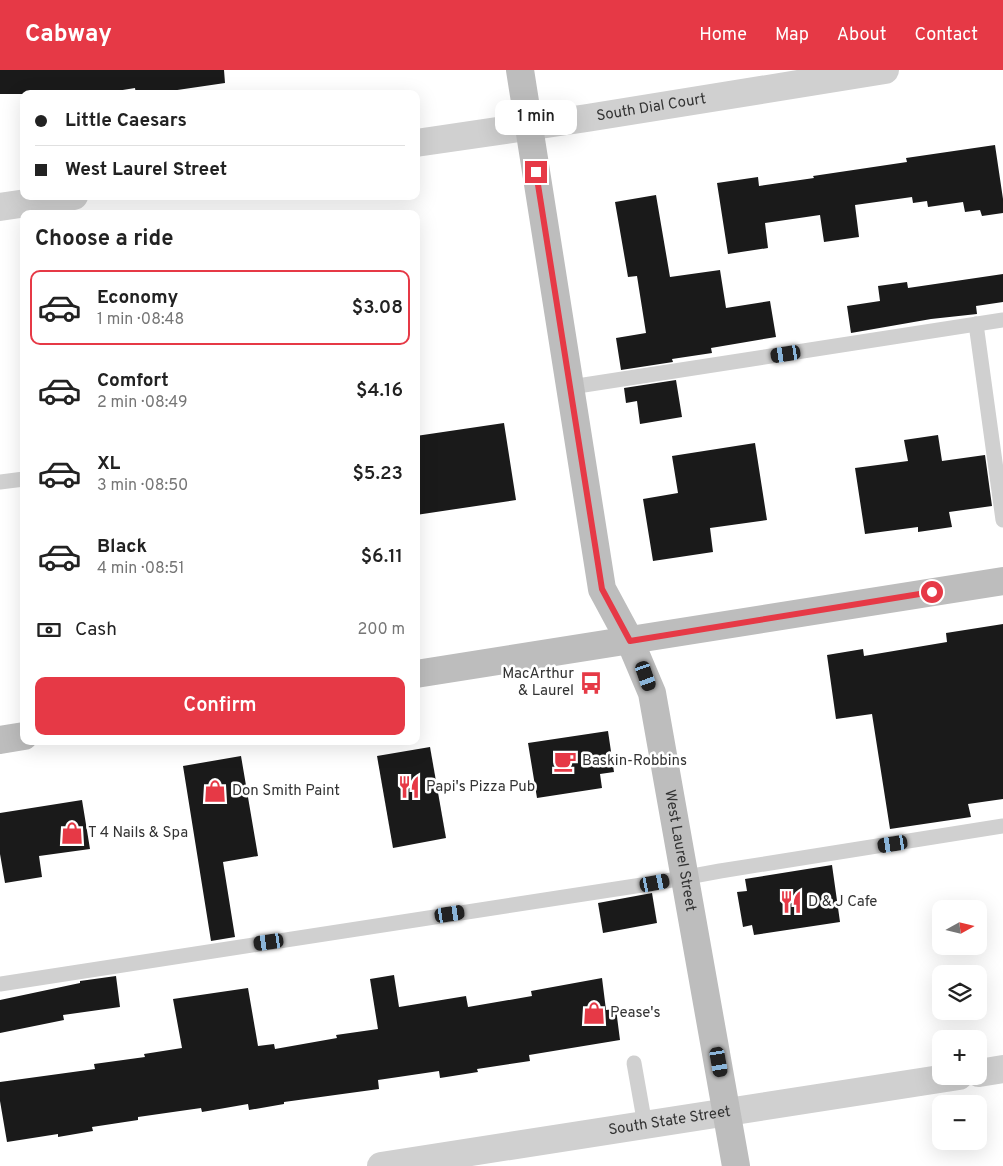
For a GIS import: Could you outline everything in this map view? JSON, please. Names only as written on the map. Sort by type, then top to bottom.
[{"type":"street","name":"West Laurel Street","points":[[520,70],[602,589],[630,641],[652,692],[736,1166]]},
{"type":"street","name":"South Dial Court","points":[[420,142],[885,70]]},
{"type":"street","points":[[0,207],[58,203]]},
{"type":"street","points":[[420,673],[1003,581]]},
{"type":"street","points":[[0,740],[20,737]]},
{"type":"street","points":[[987,1072],[1003,1069]]},
{"type":"street","name":"South State Street","points":[[381,1166],[932,1080]]},
{"type":"lane","points":[[571,386],[1003,320]]},
{"type":"lane","points":[[976,324],[998,450],[1003,520]]},
{"type":"lane","points":[[0,482],[20,480]]},
{"type":"lane","points":[[0,984],[1003,826]]},
{"type":"lane","points":[[634,1062],[644,1125]]},
{"type":"building","points":[[0,70],[224,70],[225,83],[177,90],[135,90],[135,88],[123,90],[20,90],[20,94],[0,94]]},
{"type":"building","points":[[995,145],[1003,199],[1003,213],[982,216],[980,210],[965,212],[963,202],[928,207],[927,201],[913,203],[912,197],[855,205],[859,237],[824,242],[820,215],[765,223],[768,248],[728,254],[717,183],[758,177],[759,186],[907,162],[906,158]]},
{"type":"building","points":[[656,195],[670,277],[720,270],[726,308],[770,301],[776,337],[711,348],[712,353],[672,359],[673,362],[621,370],[616,338],[646,333],[637,276],[628,277],[615,202]]},
{"type":"building","points":[[1003,274],[1003,302],[976,306],[977,314],[931,319],[851,333],[847,306],[880,301],[878,286],[907,282],[908,288]]},
{"type":"building","points":[[676,380],[682,417],[640,424],[637,401],[626,403],[624,388]]},
{"type":"building","points":[[504,423],[516,500],[420,514],[420,435]]},
{"type":"building","points":[[938,435],[942,461],[985,455],[992,506],[949,512],[952,527],[918,532],[918,527],[865,534],[855,468],[908,461],[904,440]]},
{"type":"building","points":[[755,443],[767,520],[710,528],[713,552],[653,561],[643,499],[678,493],[672,456]]},
{"type":"building","points":[[1003,624],[1003,799],[968,804],[971,817],[890,829],[872,714],[836,719],[827,655],[863,649],[864,656],[947,642],[946,633]]},
{"type":"building","points":[[608,731],[614,772],[600,774],[602,788],[537,798],[528,743]]},
{"type":"building","points":[[430,747],[446,838],[393,848],[377,756]]},
{"type":"building","points":[[241,756],[258,856],[223,862],[235,937],[211,941],[183,766]]},
{"type":"building","points":[[82,800],[90,849],[39,856],[42,877],[5,883],[0,854],[0,813]]},
{"type":"building","points":[[832,865],[840,922],[754,935],[752,925],[743,927],[737,892],[747,891],[745,879]]},
{"type":"building","points":[[652,893],[657,923],[603,933],[598,903]]},
{"type":"building","points":[[394,975],[399,1007],[466,996],[468,1007],[532,996],[531,991],[602,978],[606,1010],[616,1009],[620,1040],[529,1055],[530,1061],[477,1069],[478,1072],[440,1078],[439,1071],[378,1080],[379,1089],[284,1102],[284,1104],[249,1110],[248,1104],[202,1112],[201,1108],[138,1117],[138,1120],[92,1127],[93,1131],[58,1137],[58,1134],[7,1142],[0,1101],[0,1082],[95,1069],[94,1064],[145,1057],[144,1054],[182,1048],[173,999],[248,988],[258,1046],[274,1044],[275,1049],[337,1038],[336,1035],[378,1029],[370,979]]},
{"type":"building","points":[[116,976],[120,1007],[63,1015],[64,1020],[0,1033],[0,1000],[80,983],[80,981]]},
{"type":"place","name":"MacArthur & Laurel","points":[[591,683]]},
{"type":"place","name":"Baskin-Robbins","points":[[565,761]]},
{"type":"place","name":"Papi's Pizza Pub","points":[[409,787]]},
{"type":"place","name":"Don Smith Paint","points":[[215,791]]},
{"type":"place","name":"T 4 Nails & Spa","points":[[72,833]]},
{"type":"place","name":"D & J Cafe","points":[[791,902]]},
{"type":"place","name":"Pease's","points":[[594,1013]]},
{"type":"route","points":[[536,172],[602,589],[630,641],[932,592]]}]
